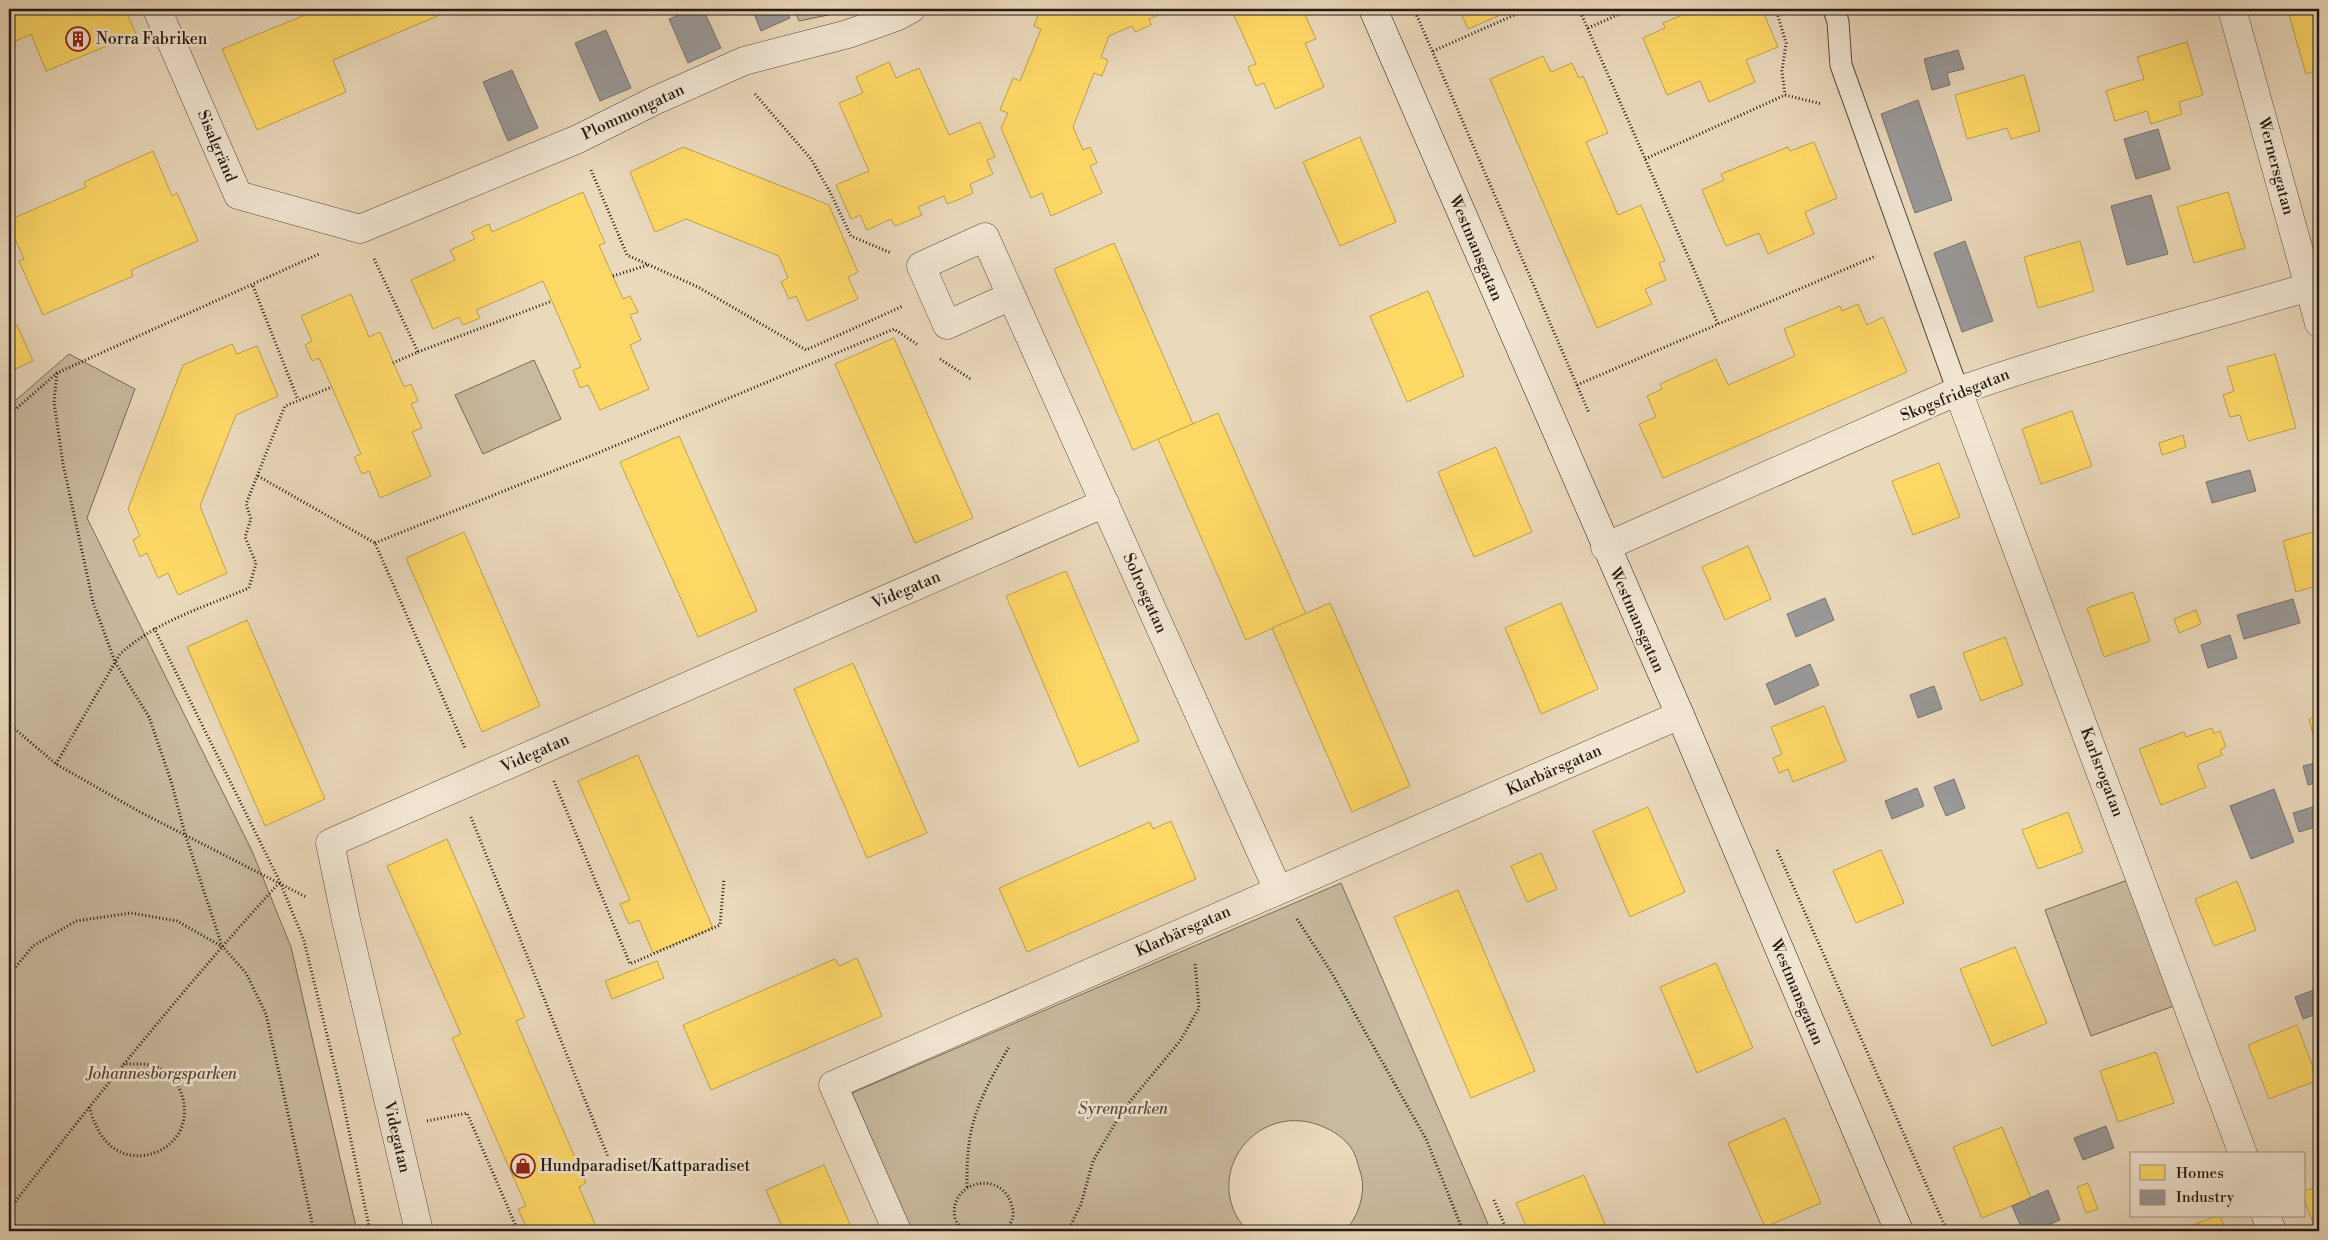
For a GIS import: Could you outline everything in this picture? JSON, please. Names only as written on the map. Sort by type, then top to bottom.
[{"type":"street","name":"Sisalgränd","points":[[157,9],[238,195],[360,229]]},
{"type":"street","name":"Plommongatan","points":[[360,229],[578,139],[654,101],[744,61],[848,34],[911,9]]},
{"type":"street","name":"Westmansgatan","points":[[1373,9],[1605,547],[1680,715],[1900,1231]]},
{"type":"street","name":"Wernersgatan","points":[[2232,9],[2314,286],[2319,323]]},
{"type":"street","name":"Solrosgatan","points":[[921,266],[985,238],[1278,890]]},
{"type":"street","points":[[921,266],[948,325],[1011,296]]},
{"type":"street","name":"Skogsfridsgatan","points":[[1605,547],[1958,391],[2017,370],[2122,339],[2314,286]]},
{"type":"street","name":"Karlsrogatan","points":[[1958,391],[2243,1152]]},
{"type":"street","name":"Videgatan","points":[[419,1231],[346,920],[330,843],[1105,503]]},
{"type":"street","name":"Klarbärsgatan","points":[[897,1231],[833,1085],[1680,715]]},
{"type":"street","points":[[2267,1218],[2272,1231]]},
{"type":"lane","points":[[1834,9],[1838,22],[1841,65],[1958,391]]},
{"type":"path","points":[[1433,51],[1528,9]]},
{"type":"path","points":[[1579,9],[1718,324]]},
{"type":"path","points":[[1588,28],[1631,9]]},
{"type":"path","points":[[1776,9],[1786,43],[1782,71],[1785,95]]},
{"type":"path","points":[[734,66],[758,99],[811,159],[830,192],[851,236],[921,266]]},
{"type":"path","points":[[1645,159],[1785,95],[1856,110]]},
{"type":"path","points":[[578,139],[626,254],[698,287],[806,350],[933,292]]},
{"type":"path","points":[[9,415],[57,373],[253,286],[322,253],[360,229],[418,352]]},
{"type":"path","points":[[1577,384],[1904,244]]},
{"type":"path","points":[[613,276],[649,265]]},
{"type":"path","points":[[253,286],[298,400]]},
{"type":"path","points":[[393,362],[552,301]]},
{"type":"path","points":[[375,543],[602,452],[894,329],[925,350]]},
{"type":"path","points":[[933,354],[972,380]]},
{"type":"path","points":[[57,373],[54,402],[63,464],[93,602],[115,662],[149,718],[171,781],[185,834],[222,946]]},
{"type":"path","points":[[56,764],[120,654],[134,640],[154,628],[249,588],[256,563],[245,537],[251,519],[246,504],[285,406],[332,387]]},
{"type":"path","points":[[258,476],[375,543],[468,783],[608,1157]]},
{"type":"path","points":[[154,628],[280,882],[304,941],[340,1088],[370,1231]]},
{"type":"path","points":[[9,724],[56,764],[140,812],[280,882],[346,920]]},
{"type":"path","points":[[541,751],[630,964],[720,925],[724,879]]},
{"type":"path","points":[[11,1207],[123,1064],[222,946],[280,882]]},
{"type":"path","points":[[1278,890],[1330,970],[1426,1139],[1463,1231]]},
{"type":"path","points":[[9,976],[33,946],[76,920],[131,913],[177,921],[222,946],[246,973],[266,1014],[314,1231]]},
{"type":"path","points":[[1068,1231],[1081,1204],[1093,1161],[1123,1110],[1180,1041],[1199,1008],[1190,928]]},
{"type":"path","points":[[967,1187],[969,1143],[974,1119],[990,1079],[1015,1037],[1013,1006]]},
{"type":"path","points":[[89,1106],[101,1136],[112,1148],[126,1154],[141,1156],[156,1153],[169,1145],[179,1132],[184,1118],[185,1103],[180,1088],[170,1076],[157,1068],[142,1064],[123,1064]]},
{"type":"path","points":[[467,1113],[518,1231]]},
{"type":"path","points":[[962,1231],[955,1217],[956,1201],[967,1187],[982,1182],[998,1185],[1010,1197],[1013,1214],[1008,1229],[1004,1231]]},
{"type":"path","points":[[9,1198],[16,1231]]},
{"type":"path","points":[[1494,1200],[1507,1231]]},
{"type":"green space","points":[[794,9],[857,9],[799,21]]},
{"type":"green space","name":"Johannesborgsparken","points":[[69,354],[135,389],[87,518],[252,851],[291,947],[357,1231],[9,1231],[9,406]]},
{"type":"green space","points":[[534,360],[561,419],[483,454],[455,395]]},
{"type":"green space","points":[[2128,880],[2174,1006],[2091,1036],[2045,910]]},
{"type":"green space","name":"Syrenparken","points":[[1341,883],[1491,1231],[1344,1231],[1358,1211],[1362,1195],[1362,1178],[1356,1158],[1349,1145],[1334,1132],[1301,1121],[1278,1123],[1258,1132],[1243,1146],[1232,1165],[1229,1187],[1233,1209],[1247,1231],[912,1231],[852,1093]]},
{"type":"building: Homes","name":"Norra Fabriken","points":[[9,9],[125,9],[136,34],[46,71],[31,34],[9,44]]},
{"type":"building: Homes","points":[[303,9],[454,9],[333,60],[346,92],[257,130],[222,49],[305,15]]},
{"type":"building: Homes","points":[[1049,9],[1172,9],[1149,19],[1151,25],[1135,32],[1132,26],[1109,36],[1101,57],[1108,60],[1102,76],[1094,73],[1073,127],[1083,150],[1090,147],[1097,163],[1090,166],[1102,193],[1051,216],[1042,193],[1031,198],[1001,128],[1008,113],[1000,110],[1013,78],[1020,81],[1041,29],[1034,26],[1040,10],[1047,13]]},
{"type":"building: Homes","points":[[1231,9],[1312,9],[1313,11],[1305,15],[1316,39],[1305,43],[1324,87],[1275,109],[1264,83],[1256,86],[1248,67],[1256,64]]},
{"type":"building: Homes","points":[[1459,9],[1514,9],[1468,29]]},
{"type":"building: Homes","points":[[1696,9],[1762,9],[1778,47],[1746,60],[1755,82],[1709,102],[1700,81],[1667,95],[1643,38],[1665,28],[1663,23]]},
{"type":"building: Homes","points":[[1938,9],[1961,9],[1940,15]]},
{"type":"building: Homes","points":[[2319,9],[2319,70],[2306,74],[2289,15]]},
{"type":"building: Homes","points":[[2187,42],[2203,95],[2179,102],[2182,114],[2151,124],[2147,111],[2115,121],[2106,91],[2144,79],[2137,57]]},
{"type":"building: Homes","points":[[1543,56],[1551,72],[1572,63],[1579,78],[1583,76],[1608,133],[1586,142],[1618,215],[1641,205],[1665,261],[1659,263],[1666,280],[1645,289],[1652,304],[1597,328],[1490,79]]},
{"type":"building: Homes","points":[[889,62],[896,78],[919,68],[949,135],[980,122],[995,157],[987,160],[993,174],[970,184],[973,193],[960,199],[947,204],[944,196],[918,207],[922,215],[895,226],[891,219],[867,230],[860,215],[851,219],[836,185],[869,171],[839,103],[863,93],[856,77]]},
{"type":"building: Homes","points":[[2024,75],[2040,131],[2011,139],[2007,128],[1967,139],[1955,95]]},
{"type":"building: Homes","points":[[1360,137],[1396,222],[1340,246],[1303,162]]},
{"type":"building: Homes","points":[[1814,142],[1837,198],[1805,212],[1814,234],[1768,254],[1759,233],[1726,246],[1702,190],[1724,180],[1721,174],[1788,147],[1790,151]]},
{"type":"building: Homes","points":[[683,147],[829,205],[858,272],[848,277],[858,299],[807,321],[796,296],[789,299],[781,282],[788,278],[779,256],[686,219],[655,232],[630,172]]},
{"type":"building: Homes","points":[[153,151],[172,196],[177,193],[198,241],[131,270],[133,276],[43,315],[19,261],[24,259],[9,225],[9,220],[86,187],[84,182]]},
{"type":"building: Homes","points":[[583,192],[605,243],[599,245],[623,299],[630,296],[638,312],[630,315],[641,340],[630,345],[649,389],[600,410],[588,385],[580,388],[573,370],[581,367],[543,281],[476,310],[480,318],[463,325],[459,317],[433,329],[411,280],[455,260],[450,250],[475,239],[471,232],[489,224],[492,232]]},
{"type":"building: Homes","points":[[2228,192],[2245,248],[2194,263],[2177,207]]},
{"type":"building: Homes","points":[[2080,241],[2094,291],[2038,308],[2024,257]]},
{"type":"building: Homes","points":[[1114,243],[1193,424],[1133,450],[1054,269]]},
{"type":"building: Homes","points":[[1428,291],[1464,376],[1407,402],[1370,316]]},
{"type":"building: Homes","points":[[351,294],[369,337],[380,332],[404,387],[411,384],[418,401],[411,404],[422,428],[412,432],[431,476],[380,498],[369,471],[362,474],[354,457],[361,454],[319,358],[312,361],[305,345],[312,341],[301,316]]},
{"type":"building: Homes","points":[[1858,304],[1867,325],[1883,317],[1907,372],[1663,478],[1639,424],[1656,417],[1647,396],[1662,389],[1660,384],[1716,359],[1728,385],[1795,356],[1784,329],[1840,306],[1842,311]]},
{"type":"building: Homes","points":[[9,316],[13,326],[17,325],[33,361],[9,372]]},
{"type":"building: Homes","points":[[894,338],[973,518],[915,543],[835,364]]},
{"type":"building: Homes","points":[[232,344],[237,354],[257,346],[278,396],[236,415],[200,506],[227,573],[178,595],[168,573],[158,578],[147,553],[140,557],[133,540],[140,536],[128,509],[183,365]]},
{"type":"building: Homes","points":[[2275,354],[2296,428],[2248,441],[2240,415],[2230,417],[2223,395],[2234,391],[2227,367]]},
{"type":"building: Homes","points":[[2072,411],[2092,466],[2041,484],[2022,429]]},
{"type":"building: Homes","points":[[1218,413],[1306,614],[1246,640],[1158,439]]},
{"type":"building: Homes","points":[[2183,435],[2186,447],[2162,455],[2159,443]]},
{"type":"building: Homes","points":[[679,436],[757,611],[698,637],[620,462]]},
{"type":"building: Homes","points":[[1496,447],[1532,532],[1474,557],[1438,472]]},
{"type":"building: Homes","points":[[1939,463],[1960,517],[1913,535],[1892,481]]},
{"type":"building: Homes","points":[[2319,530],[2319,585],[2296,592],[2283,541]]},
{"type":"building: Homes","points":[[464,532],[540,706],[482,732],[406,558]]},
{"type":"building: Homes","points":[[1748,546],[1771,599],[1725,620],[1702,567]]},
{"type":"building: Homes","points":[[1066,571],[1139,741],[1079,767],[1006,596]]},
{"type":"building: Homes","points":[[2133,592],[2150,641],[2104,657],[2087,608]]},
{"type":"building: Homes","points":[[1330,603],[1410,786],[1352,812],[1272,628]]},
{"type":"building: Homes","points":[[1561,603],[1598,689],[1541,714],[1505,628]]},
{"type":"building: Homes","points":[[2196,610],[2201,624],[2179,633],[2174,619]]},
{"type":"building: Homes","points":[[247,620],[325,799],[265,826],[187,647]]},
{"type":"building: Homes","points":[[2005,637],[2023,685],[1981,701],[1963,653]]},
{"type":"building: Homes","points":[[853,663],[927,833],[867,858],[794,689]]},
{"type":"building: Homes","points":[[1824,706],[1846,761],[1793,782],[1788,769],[1779,773],[1773,758],[1782,754],[1771,727]]},
{"type":"building: Homes","points":[[2319,716],[2319,745],[2316,745],[2309,719]]},
{"type":"building: Homes","points":[[2212,728],[2214,734],[2220,731],[2226,747],[2220,750],[2222,755],[2197,765],[2206,787],[2161,805],[2139,749],[2184,732],[2186,737]]},
{"type":"building: Homes","points":[[638,755],[713,928],[653,953],[639,920],[629,924],[620,904],[630,900],[578,781]]},
{"type":"building: Homes","points":[[1648,807],[1685,892],[1630,917],[1593,831]]},
{"type":"building: Homes","points":[[2068,812],[2083,852],[2038,869],[2022,830]]},
{"type":"building: Homes","points":[[1171,821],[1196,879],[1027,952],[999,888],[1150,822],[1153,829]]},
{"type":"building: Homes","points":[[447,839],[525,1017],[516,1021],[586,1183],[579,1187],[598,1231],[528,1231],[518,1209],[526,1206],[452,1038],[461,1034],[387,866]]},
{"type":"building: Homes","points":[[1881,850],[1904,903],[1856,923],[1833,871]]},
{"type":"building: Homes","points":[[1541,853],[1557,889],[1527,902],[1511,866]]},
{"type":"building: Homes","points":[[2237,881],[2256,930],[2214,946],[2195,899]]},
{"type":"building: Homes","points":[[1458,890],[1535,1071],[1471,1098],[1394,917]]},
{"type":"building: Homes","points":[[2015,947],[2047,1023],[1992,1046],[1960,969]]},
{"type":"building: Homes","points":[[857,958],[882,1016],[711,1090],[683,1025],[835,959],[839,966]]},
{"type":"building: Homes","points":[[657,961],[664,978],[612,999],[605,981]]},
{"type":"building: Homes","points":[[1716,963],[1753,1048],[1697,1073],[1660,987]]},
{"type":"building: Homes","points":[[2297,1025],[2318,1080],[2269,1099],[2248,1045]]},
{"type":"building: Homes","points":[[2156,1052],[2174,1103],[2118,1122],[2100,1071]]},
{"type":"building: Homes","points":[[1785,1118],[1821,1203],[1765,1227],[1728,1143]]},
{"type":"building: Homes","points":[[2002,1127],[2031,1198],[1982,1218],[1953,1147]]},
{"type":"building: Homes","points":[[824,1165],[853,1231],[784,1231],[766,1190]]},
{"type":"building: Homes","points":[[1584,1175],[1608,1231],[1528,1231],[1516,1203]]},
{"type":"building: Homes","points":[[2088,1183],[2098,1209],[2086,1213],[2077,1187]]},
{"type":"building: Homes","points":[[2319,1186],[2319,1231],[2316,1231],[2306,1204],[2306,1190]]},
{"type":"building: Homes","points":[[2211,1218],[2221,1218],[2226,1231],[2178,1231]]},
{"type":"building: Industry","points":[[693,9],[703,9],[721,48],[688,63],[669,19]]},
{"type":"building: Industry","points":[[752,9],[786,9],[790,18],[761,31]]},
{"type":"building: Industry","points":[[606,30],[631,88],[600,101],[575,43]]},
{"type":"building: Industry","points":[[1958,50],[1964,69],[1947,73],[1950,85],[1932,90],[1924,59]]},
{"type":"building: Industry","points":[[512,70],[538,128],[508,141],[483,82]]},
{"type":"building: Industry","points":[[1918,100],[1952,200],[1915,213],[1881,114]]},
{"type":"building: Industry","points":[[2158,129],[2170,169],[2136,179],[2124,139]]},
{"type":"building: Industry","points":[[2151,195],[2168,254],[2127,265],[2111,206]]},
{"type":"building: Industry","points":[[1965,241],[1993,321],[1962,332],[1934,253]]},
{"type":"building: Industry","points":[[2250,470],[2256,491],[2212,503],[2206,482]]},
{"type":"building: Industry","points":[[1825,598],[1834,620],[1796,637],[1787,614]]},
{"type":"building: Industry","points":[[2293,599],[2300,623],[2244,639],[2237,615]]},
{"type":"building: Industry","points":[[2230,635],[2237,658],[2208,668],[2201,645]]},
{"type":"building: Industry","points":[[1810,664],[1819,685],[1775,705],[1766,684]]},
{"type":"building: Industry","points":[[1934,686],[1942,709],[1918,718],[1910,695]]},
{"type":"building: Industry","points":[[2319,762],[2319,782],[2308,785],[2303,766]]},
{"type":"building: Industry","points":[[1954,779],[1965,808],[1946,816],[1934,787]]},
{"type":"building: Industry","points":[[1917,788],[1924,806],[1892,819],[1885,801]]},
{"type":"building: Industry","points":[[2274,789],[2294,842],[2251,859],[2230,806]]},
{"type":"building: Industry","points":[[2319,805],[2319,826],[2299,832],[2293,813]]},
{"type":"building: Industry","points":[[2319,988],[2319,1013],[2303,1019],[2295,997]]},
{"type":"building: Industry","points":[[2106,1126],[2114,1148],[2083,1160],[2074,1138]]},
{"type":"building: Industry","points":[[2048,1190],[2060,1220],[2033,1231],[2023,1231],[2012,1206]]},
{"type":"place","name":"Norra Fabriken","points":[[78,39]]},
{"type":"place","name":"Hundparadiset/Kattparadiset","points":[[523,1166]]}]
